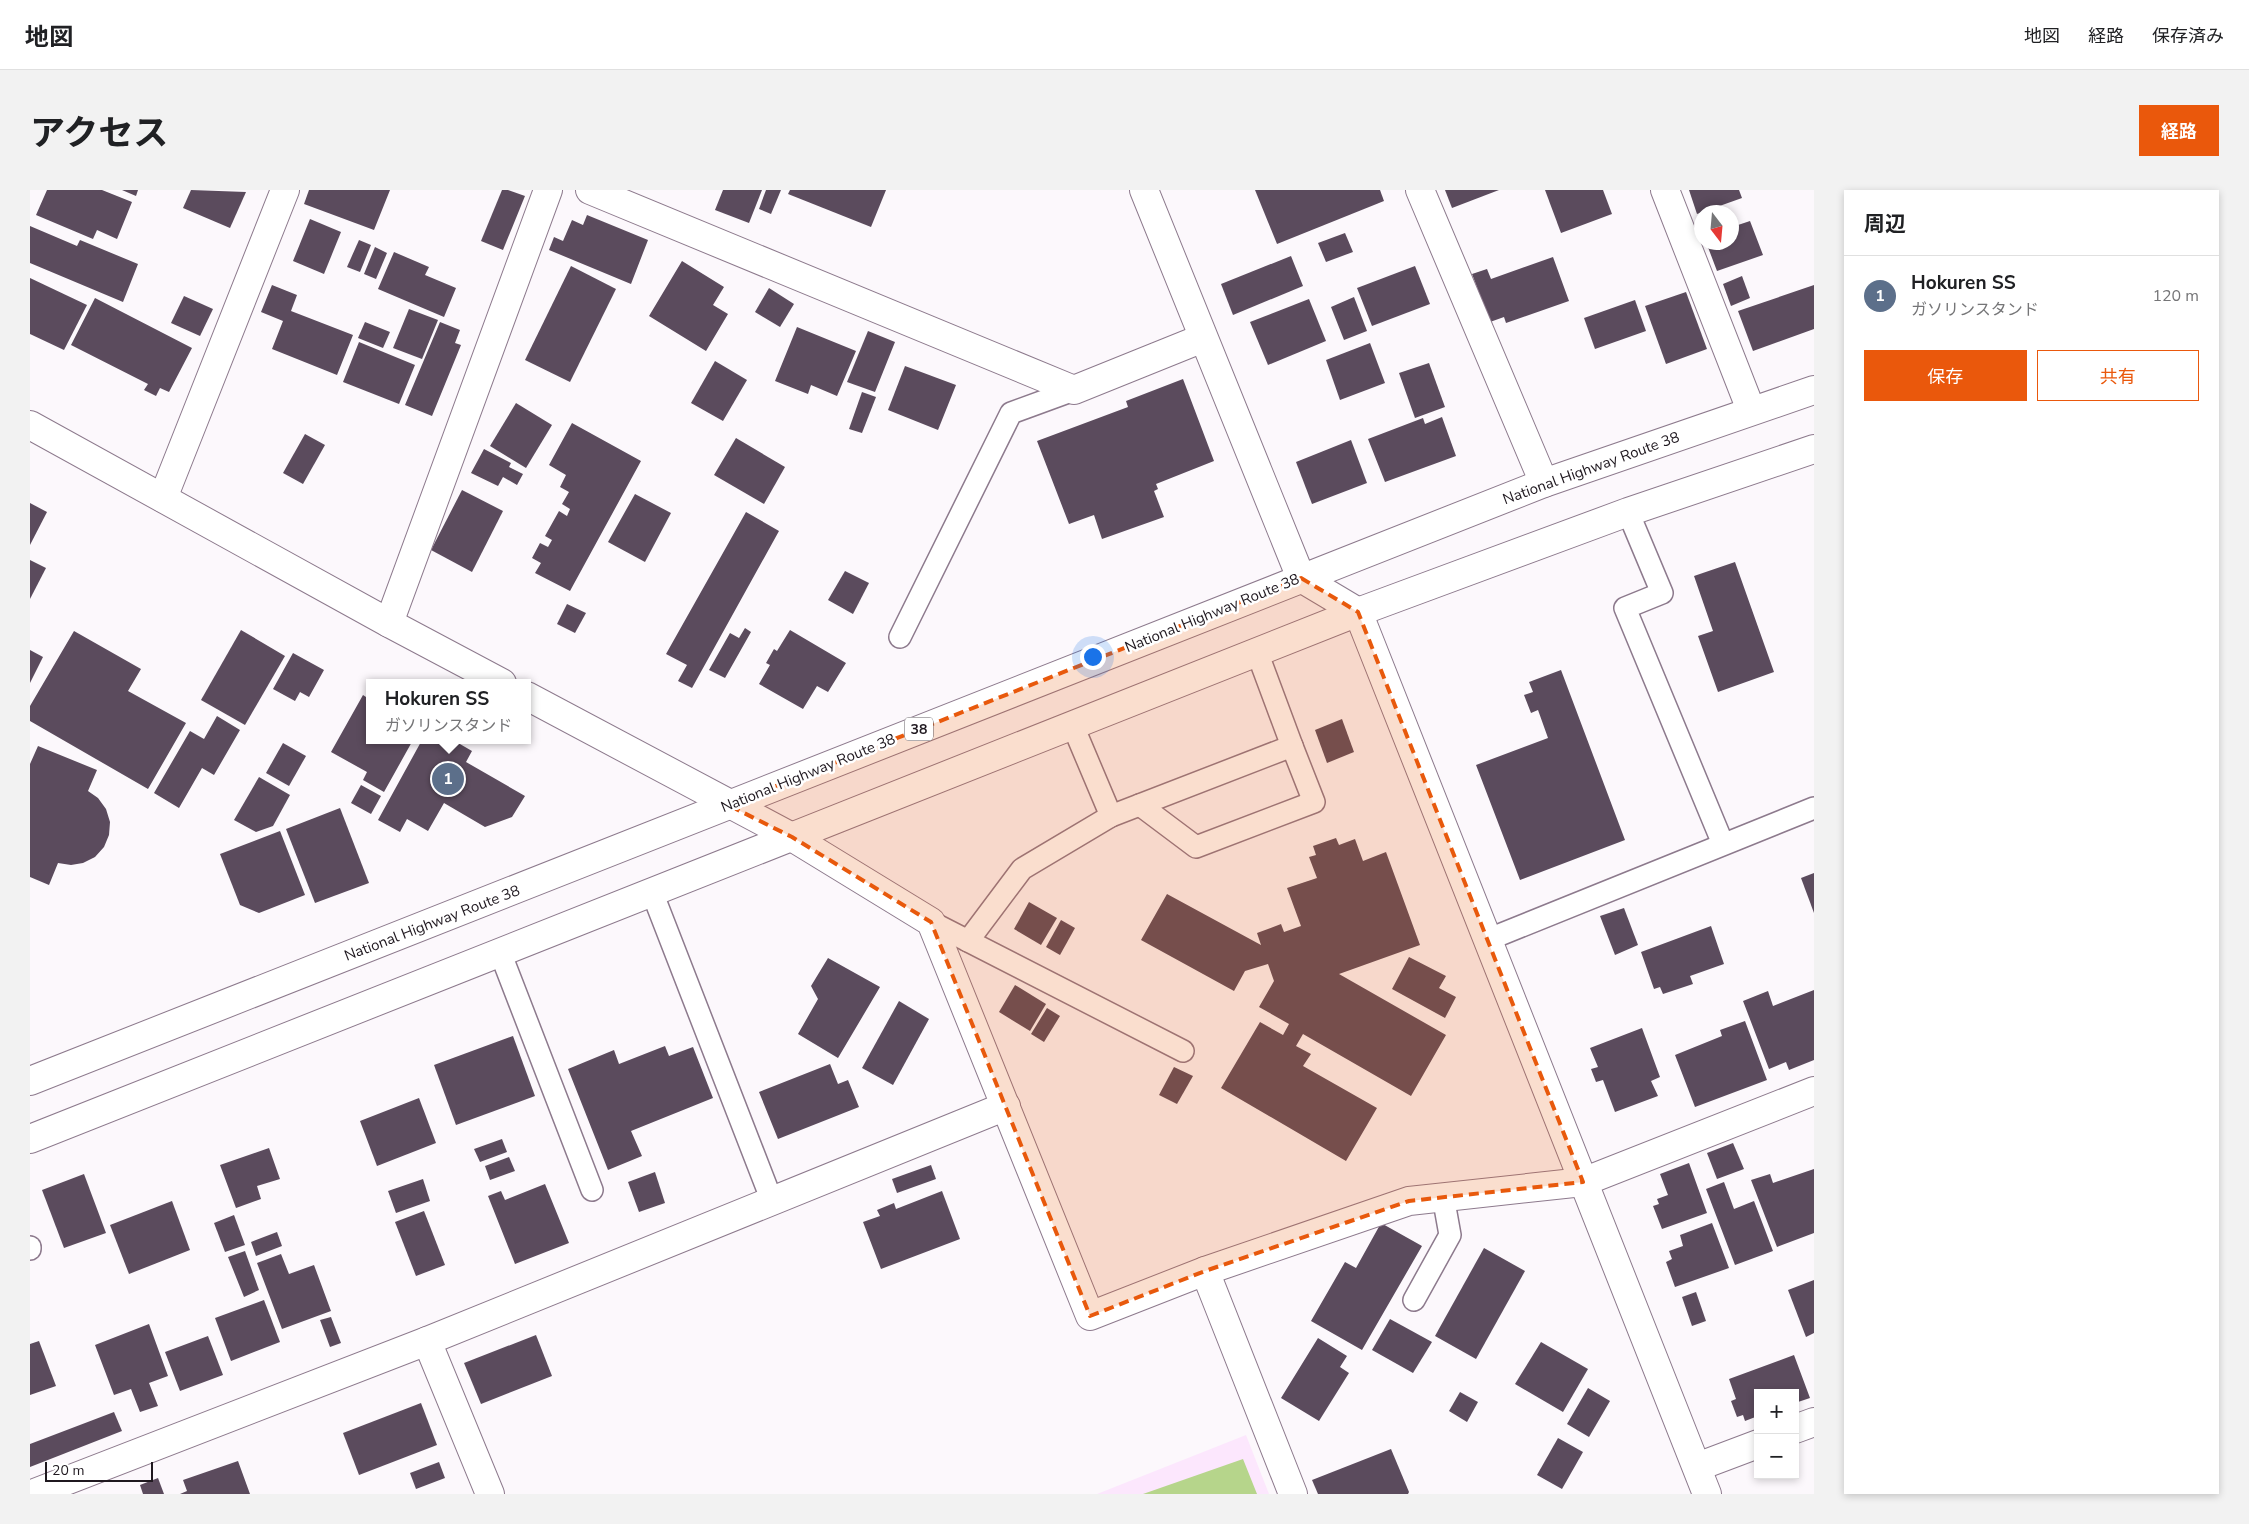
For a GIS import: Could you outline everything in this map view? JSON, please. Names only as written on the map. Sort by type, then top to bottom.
[{"type":"main road","points":[[163,498],[285,190]]},
{"type":"main road","points":[[389,623],[548,190]]},
{"type":"main road","points":[[590,190],[1074,390],[1203,338]]},
{"type":"main road","points":[[1144,190],[1301,578],[1358,612],[1707,1494]]},
{"type":"main road","points":[[1420,190],[1544,483]]},
{"type":"main road","points":[[1665,190],[1751,410]]},
{"type":"main road","name":"National Highway Route 38","points":[[30,1081],[1544,483],[1751,410],[1814,390]]},
{"type":"main road","points":[[30,425],[494,679]]},
{"type":"main road","points":[[30,1140],[1358,612],[1628,512],[1814,449]]},
{"type":"main road","points":[[531,698],[792,837],[931,922],[1090,1316],[1205,1271],[1408,1201],[1584,1182],[1814,1091]]},
{"type":"main road","points":[[49,1491],[427,1341],[1006,1106]]},
{"type":"main road","points":[[1205,1271],[1293,1494]]},
{"type":"main road","points":[[427,1341],[490,1494]]},
{"type":"main road","points":[[1799,1428],[1814,1422]]},
{"type":"main road","points":[[1697,1468],[1754,1446]]},
{"type":"lane","points":[[900,637],[1011,413],[1074,390]]},
{"type":"lane","points":[[1628,512],[1662,593],[1625,608],[1723,844]]},
{"type":"lane","points":[[1140,805],[1196,847],[1314,802],[1257,652]]},
{"type":"lane","points":[[1072,726],[1111,816]]},
{"type":"lane","points":[[968,941],[1022,869],[1111,816],[1292,746]]},
{"type":"lane","points":[[1487,940],[1814,808]]},
{"type":"lane","points":[[652,892],[772,1201]]},
{"type":"lane","points":[[931,922],[1183,1050]]},
{"type":"lane","points":[[500,952],[592,1190]]},
{"type":"lane","points":[[1414,1300],[1450,1235],[1443,1196]]},
{"type":"highlighted area","points":[[1301,578],[1358,612],[1583,1182],[1409,1201],[1205,1271],[1090,1316],[931,922],[792,837],[728,805]]},
{"type":"shaded area","points":[[1246,1435],[1269,1494],[1097,1494]]},
{"type":"green space","points":[[1243,1459],[1257,1494],[1143,1494]]},
{"type":"building","points":[[47,190],[102,190],[132,202],[117,239],[97,230],[93,239],[36,215]]},
{"type":"building","points":[[122,190],[138,190],[136,196]]},
{"type":"building","points":[[191,190],[246,192],[230,228],[183,208]]},
{"type":"building","points":[[309,190],[390,190],[374,230],[304,204]]},
{"type":"building","points":[[502,190],[508,190],[525,196],[503,250],[481,241]]},
{"type":"building","points":[[723,190],[762,190],[749,223],[715,210]]},
{"type":"building","points":[[766,190],[781,190],[771,214],[759,209]]},
{"type":"building","points":[[790,190],[886,190],[871,227],[788,194]]},
{"type":"building","points":[[1255,190],[1380,190],[1384,201],[1277,244]]},
{"type":"building","points":[[1445,190],[1499,190],[1452,208]]},
{"type":"building","points":[[1545,190],[1603,190],[1612,214],[1561,233]]},
{"type":"building","points":[[1689,190],[1739,190],[1742,198],[1722,205],[1694,205]]},
{"type":"building","points":[[587,215],[648,240],[631,284],[549,250],[554,237],[563,241],[572,220],[583,225]]},
{"type":"building","points":[[310,219],[341,232],[324,274],[293,261]]},
{"type":"building","points":[[1750,221],[1763,255],[1717,271],[1709,250],[1739,250],[1739,225]]},
{"type":"building","points":[[30,226],[77,246],[80,240],[138,264],[123,302],[30,263]]},
{"type":"building","points":[[1345,233],[1353,252],[1326,262],[1318,243]]},
{"type":"building","points":[[359,240],[371,245],[360,272],[347,267]]},
{"type":"building","points":[[375,247],[387,253],[376,279],[364,274]]},
{"type":"building","points":[[394,252],[429,267],[425,275],[456,288],[444,317],[378,289]]},
{"type":"building","points":[[1291,256],[1303,286],[1233,315],[1221,284]]},
{"type":"building","points":[[1553,257],[1569,301],[1506,323],[1504,317],[1490,322],[1472,274],[1487,269],[1491,279]]},
{"type":"building","points":[[682,261],[724,287],[713,305],[728,314],[706,351],[649,316]]},
{"type":"building","points":[[571,266],[616,289],[570,382],[525,360]]},
{"type":"building","points":[[1415,266],[1430,304],[1372,326],[1357,288]]},
{"type":"building","points":[[1742,276],[1750,298],[1731,306],[1723,284]]},
{"type":"building","points":[[30,278],[87,305],[64,350],[30,334]]},
{"type":"building","points":[[272,285],[297,295],[291,311],[353,335],[337,375],[272,349],[283,321],[261,312]]},
{"type":"building","points":[[1814,285],[1814,329],[1753,351],[1738,311]]},
{"type":"building","points":[[769,288],[794,304],[780,327],[755,312]]},
{"type":"building","points":[[1686,292],[1707,349],[1666,364],[1645,306]]},
{"type":"building","points":[[184,296],[213,309],[200,336],[171,323]]},
{"type":"building","points":[[1354,297],[1367,331],[1344,340],[1331,307]]},
{"type":"building","points":[[95,298],[192,348],[169,392],[160,388],[156,396],[144,390],[148,384],[71,345]]},
{"type":"building","points":[[1309,299],[1326,341],[1268,365],[1250,322]]},
{"type":"building","points":[[1635,300],[1646,331],[1595,349],[1584,318]]},
{"type":"building","points":[[409,309],[438,320],[422,359],[393,348]]},
{"type":"building","points":[[365,322],[390,332],[383,348],[358,338]]},
{"type":"building","points":[[440,322],[460,330],[455,343],[461,345],[432,416],[405,405]]},
{"type":"building","points":[[797,327],[856,351],[837,396],[811,385],[808,394],[775,381]]},
{"type":"building","points":[[868,331],[895,342],[875,392],[847,382]]},
{"type":"building","points":[[359,342],[415,365],[399,404],[343,382]]},
{"type":"building","points":[[1370,343],[1385,383],[1340,400],[1326,360]]},
{"type":"building","points":[[715,361],[747,380],[723,421],[691,403]]},
{"type":"building","points":[[1429,363],[1445,407],[1415,418],[1399,373]]},
{"type":"building","points":[[905,366],[956,385],[938,430],[888,410]]},
{"type":"building","points":[[1183,379],[1214,461],[1156,484],[1158,489],[1154,491],[1164,517],[1102,539],[1094,515],[1069,524],[1037,441],[1128,407],[1126,401]]},
{"type":"building","points":[[862,392],[876,397],[862,433],[849,429]]},
{"type":"building","points":[[516,403],[552,425],[526,468],[490,446]]},
{"type":"building","points":[[1442,417],[1456,456],[1385,482],[1368,439],[1423,418],[1425,424]]},
{"type":"building","points":[[572,423],[641,461],[570,591],[535,573],[541,563],[532,558],[540,543],[548,547],[552,540],[545,536],[559,511],[567,516],[570,509],[562,504],[569,492],[560,487],[566,475],[549,465]]},
{"type":"building","points":[[305,434],[325,445],[303,484],[283,473]]},
{"type":"building","points":[[736,438],[785,467],[764,504],[714,475]]},
{"type":"building","points":[[1351,440],[1367,483],[1312,504],[1296,462]]},
{"type":"building","points":[[484,449],[511,463],[509,467],[523,474],[517,485],[503,477],[498,486],[471,473]]},
{"type":"building","points":[[462,490],[503,511],[472,572],[431,550]]},
{"type":"building","points":[[635,494],[671,513],[645,562],[608,542]]},
{"type":"building","points":[[30,503],[47,512],[30,545]]},
{"type":"building","points":[[746,512],[779,531],[692,688],[678,681],[687,665],[666,654]]},
{"type":"building","points":[[30,560],[46,568],[30,599]]},
{"type":"building","points":[[1735,562],[1774,672],[1718,692],[1698,636],[1713,631],[1694,576]]},
{"type":"building","points":[[845,571],[869,583],[853,614],[828,600]]},
{"type":"building","points":[[567,604],[586,613],[575,633],[557,624]]},
{"type":"building","points":[[745,628],[751,632],[725,678],[709,670],[730,633],[739,638]]},
{"type":"building","points":[[241,630],[285,656],[245,725],[201,700]]},
{"type":"building","points":[[790,630],[846,663],[828,692],[817,686],[803,709],[759,684],[770,665],[766,663],[774,649],[777,651]]},
{"type":"building","points":[[74,631],[141,669],[128,691],[186,723],[148,789],[30,721],[30,706]]},
{"type":"building","points":[[30,650],[43,657],[30,683]]},
{"type":"building","points":[[293,653],[324,670],[309,697],[300,692],[295,701],[273,689]]},
{"type":"building","points":[[1561,670],[1625,840],[1520,880],[1476,765],[1548,738],[1538,710],[1531,713],[1524,695],[1533,692],[1529,682]]},
{"type":"building","points":[[363,695],[366,697],[366,744],[411,744],[384,792],[363,780],[367,772],[331,752]]},
{"type":"building","points":[[217,716],[240,730],[214,775],[202,768],[179,808],[154,793],[190,731],[204,739]]},
{"type":"building","points":[[1342,719],[1354,752],[1327,763],[1315,730]]},
{"type":"building","points":[[283,743],[306,756],[289,786],[266,773]]},
{"type":"building","points":[[420,744],[460,744],[472,751],[466,762],[525,796],[512,817],[485,827],[444,803],[428,831],[407,819],[400,832],[378,820]]},
{"type":"building","points":[[38,746],[97,770],[88,791],[98,798],[106,809],[110,822],[109,835],[104,847],[95,857],[83,863],[71,865],[58,863],[49,885],[30,877],[30,764]]},
{"type":"building","points":[[259,777],[290,795],[273,826],[256,832],[234,820]]},
{"type":"building","points":[[361,785],[381,796],[371,814],[351,803]]},
{"type":"building","points":[[340,808],[369,883],[315,903],[286,829]]},
{"type":"building","points":[[280,831],[305,895],[259,913],[240,905],[220,854]]},
{"type":"building","points":[[1336,838],[1339,845],[1355,839],[1363,861],[1386,852],[1420,945],[1339,974],[1446,1035],[1411,1096],[1303,1034],[1296,1046],[1311,1054],[1303,1066],[1377,1108],[1346,1161],[1221,1088],[1260,1022],[1283,1035],[1289,1024],[1259,1007],[1274,981],[1268,964],[1245,971],[1234,991],[1141,940],[1167,894],[1261,945],[1257,933],[1281,924],[1284,932],[1301,926],[1287,888],[1317,878],[1309,857],[1316,855],[1313,846]]},
{"type":"building","points":[[1814,873],[1814,913],[1801,878]]},
{"type":"building","points":[[1029,902],[1057,918],[1041,945],[1014,929]]},
{"type":"building","points":[[1624,908],[1638,945],[1615,955],[1600,916]]},
{"type":"building","points":[[1061,920],[1075,928],[1060,955],[1046,947]]},
{"type":"building","points":[[1711,926],[1724,964],[1690,976],[1693,984],[1663,994],[1660,987],[1654,989],[1641,952]]},
{"type":"building","points":[[1409,957],[1446,976],[1439,988],[1456,997],[1445,1018],[1392,989]]},
{"type":"building","points":[[828,958],[880,987],[838,1058],[798,1034],[818,999],[811,986]]},
{"type":"building","points":[[1015,985],[1046,1004],[1030,1031],[999,1012]]},
{"type":"building","points":[[1814,990],[1814,1060],[1789,1070],[1786,1062],[1769,1069],[1743,1001],[1768,991],[1773,1006]]},
{"type":"building","points":[[899,1001],[929,1019],[893,1085],[862,1068]]},
{"type":"building","points":[[1047,1008],[1060,1016],[1044,1042],[1031,1034]]},
{"type":"building","points":[[1745,1021],[1767,1080],[1695,1107],[1675,1055],[1722,1036],[1720,1030]]},
{"type":"building","points":[[1642,1028],[1660,1077],[1651,1081],[1658,1096],[1615,1112],[1603,1080],[1596,1082],[1591,1069],[1598,1067],[1590,1048]]},
{"type":"building","points":[[513,1036],[535,1096],[456,1125],[434,1065]]},
{"type":"building","points":[[665,1046],[669,1056],[693,1047],[713,1098],[631,1131],[642,1156],[608,1170],[568,1069],[614,1050],[619,1064]]},
{"type":"building","points":[[830,1064],[838,1084],[848,1080],[859,1107],[778,1139],[759,1092]]},
{"type":"building","points":[[1174,1067],[1193,1076],[1177,1104],[1159,1095]]},
{"type":"building","points":[[419,1098],[436,1143],[377,1166],[360,1121]]},
{"type":"building","points":[[502,1139],[507,1152],[480,1162],[474,1149]]},
{"type":"building","points":[[1733,1143],[1744,1169],[1717,1179],[1707,1153]]},
{"type":"building","points":[[269,1148],[280,1179],[257,1186],[261,1199],[236,1208],[220,1165]]},
{"type":"building","points":[[509,1157],[515,1171],[490,1180],[485,1166]]},
{"type":"building","points":[[1689,1163],[1707,1213],[1662,1229],[1653,1206],[1659,1204],[1657,1199],[1668,1195],[1660,1174]]},
{"type":"building","points":[[931,1165],[936,1179],[897,1193],[892,1179]]},
{"type":"building","points":[[1814,1169],[1814,1233],[1777,1247],[1751,1180],[1770,1174],[1773,1183]]},
{"type":"building","points":[[655,1172],[665,1203],[639,1212],[628,1182]]},
{"type":"building","points":[[84,1174],[106,1233],[64,1248],[42,1190]]},
{"type":"building","points":[[423,1179],[430,1201],[396,1213],[388,1191]]},
{"type":"building","points":[[1724,1182],[1734,1209],[1754,1201],[1773,1251],[1735,1265],[1706,1189]]},
{"type":"building","points":[[545,1184],[569,1243],[515,1264],[488,1196],[501,1191],[505,1200]]},
{"type":"building","points":[[942,1191],[960,1239],[881,1269],[863,1222],[880,1216],[877,1210],[894,1203],[896,1209]]},
{"type":"building","points":[[172,1201],[190,1250],[129,1274],[110,1225]]},
{"type":"building","points":[[424,1211],[445,1265],[416,1276],[395,1222]]},
{"type":"building","points":[[234,1215],[245,1245],[225,1252],[214,1223]]},
{"type":"building","points":[[1381,1223],[1422,1246],[1362,1350],[1311,1321],[1345,1262],[1356,1268]]},
{"type":"building","points":[[1712,1223],[1729,1268],[1675,1287],[1666,1262],[1672,1259],[1669,1251],[1683,1246],[1680,1235]]},
{"type":"building","points":[[277,1232],[282,1246],[256,1256],[251,1242]]},
{"type":"building","points":[[1484,1248],[1525,1271],[1476,1359],[1435,1336]]},
{"type":"building","points":[[245,1251],[259,1290],[244,1297],[228,1257]]},
{"type":"building","points":[[281,1254],[289,1274],[314,1265],[331,1311],[282,1329],[257,1263]]},
{"type":"building","points":[[1814,1280],[1814,1333],[1806,1337],[1788,1290]]},
{"type":"building","points":[[1696,1292],[1706,1321],[1692,1326],[1682,1297]]},
{"type":"building","points":[[264,1300],[280,1342],[231,1361],[215,1318]]},
{"type":"building","points":[[331,1317],[341,1343],[330,1347],[320,1320]]},
{"type":"building","points":[[1390,1319],[1432,1342],[1413,1373],[1372,1350]]},
{"type":"building","points":[[149,1324],[168,1376],[149,1383],[158,1406],[140,1412],[131,1389],[114,1395],[95,1345]]},
{"type":"building","points":[[536,1335],[552,1376],[481,1404],[464,1363]]},
{"type":"building","points":[[208,1336],[223,1375],[180,1391],[165,1352]]},
{"type":"building","points":[[1318,1338],[1347,1356],[1340,1367],[1349,1373],[1319,1421],[1281,1398]]},
{"type":"building","points":[[39,1341],[56,1386],[30,1395],[30,1344]]},
{"type":"building","points":[[1541,1342],[1588,1369],[1563,1412],[1515,1384]]},
{"type":"building","points":[[1794,1355],[1810,1398],[1799,1402],[1799,1389],[1754,1389],[1754,1418],[1745,1421],[1743,1415],[1737,1417],[1731,1401],[1736,1399],[1729,1379]]},
{"type":"building","points":[[1588,1388],[1610,1401],[1589,1437],[1567,1424]]},
{"type":"building","points":[[1460,1392],[1478,1402],[1467,1422],[1449,1411]]},
{"type":"building","points":[[421,1403],[437,1445],[359,1475],[343,1433]]},
{"type":"building","points":[[114,1412],[122,1431],[30,1467],[30,1444]]},
{"type":"building","points":[[1558,1438],[1583,1452],[1562,1489],[1537,1475]]},
{"type":"building","points":[[1391,1449],[1409,1492],[1408,1494],[1318,1494],[1312,1480]]},
{"type":"building","points":[[238,1461],[250,1494],[180,1494],[187,1491],[183,1480]]},
{"type":"building","points":[[439,1462],[445,1478],[416,1489],[410,1473]]},
{"type":"building","points":[[158,1478],[164,1494],[143,1494],[140,1485]]},
{"type":"place","name":"Hokuren SS","points":[[448,779]]}]
